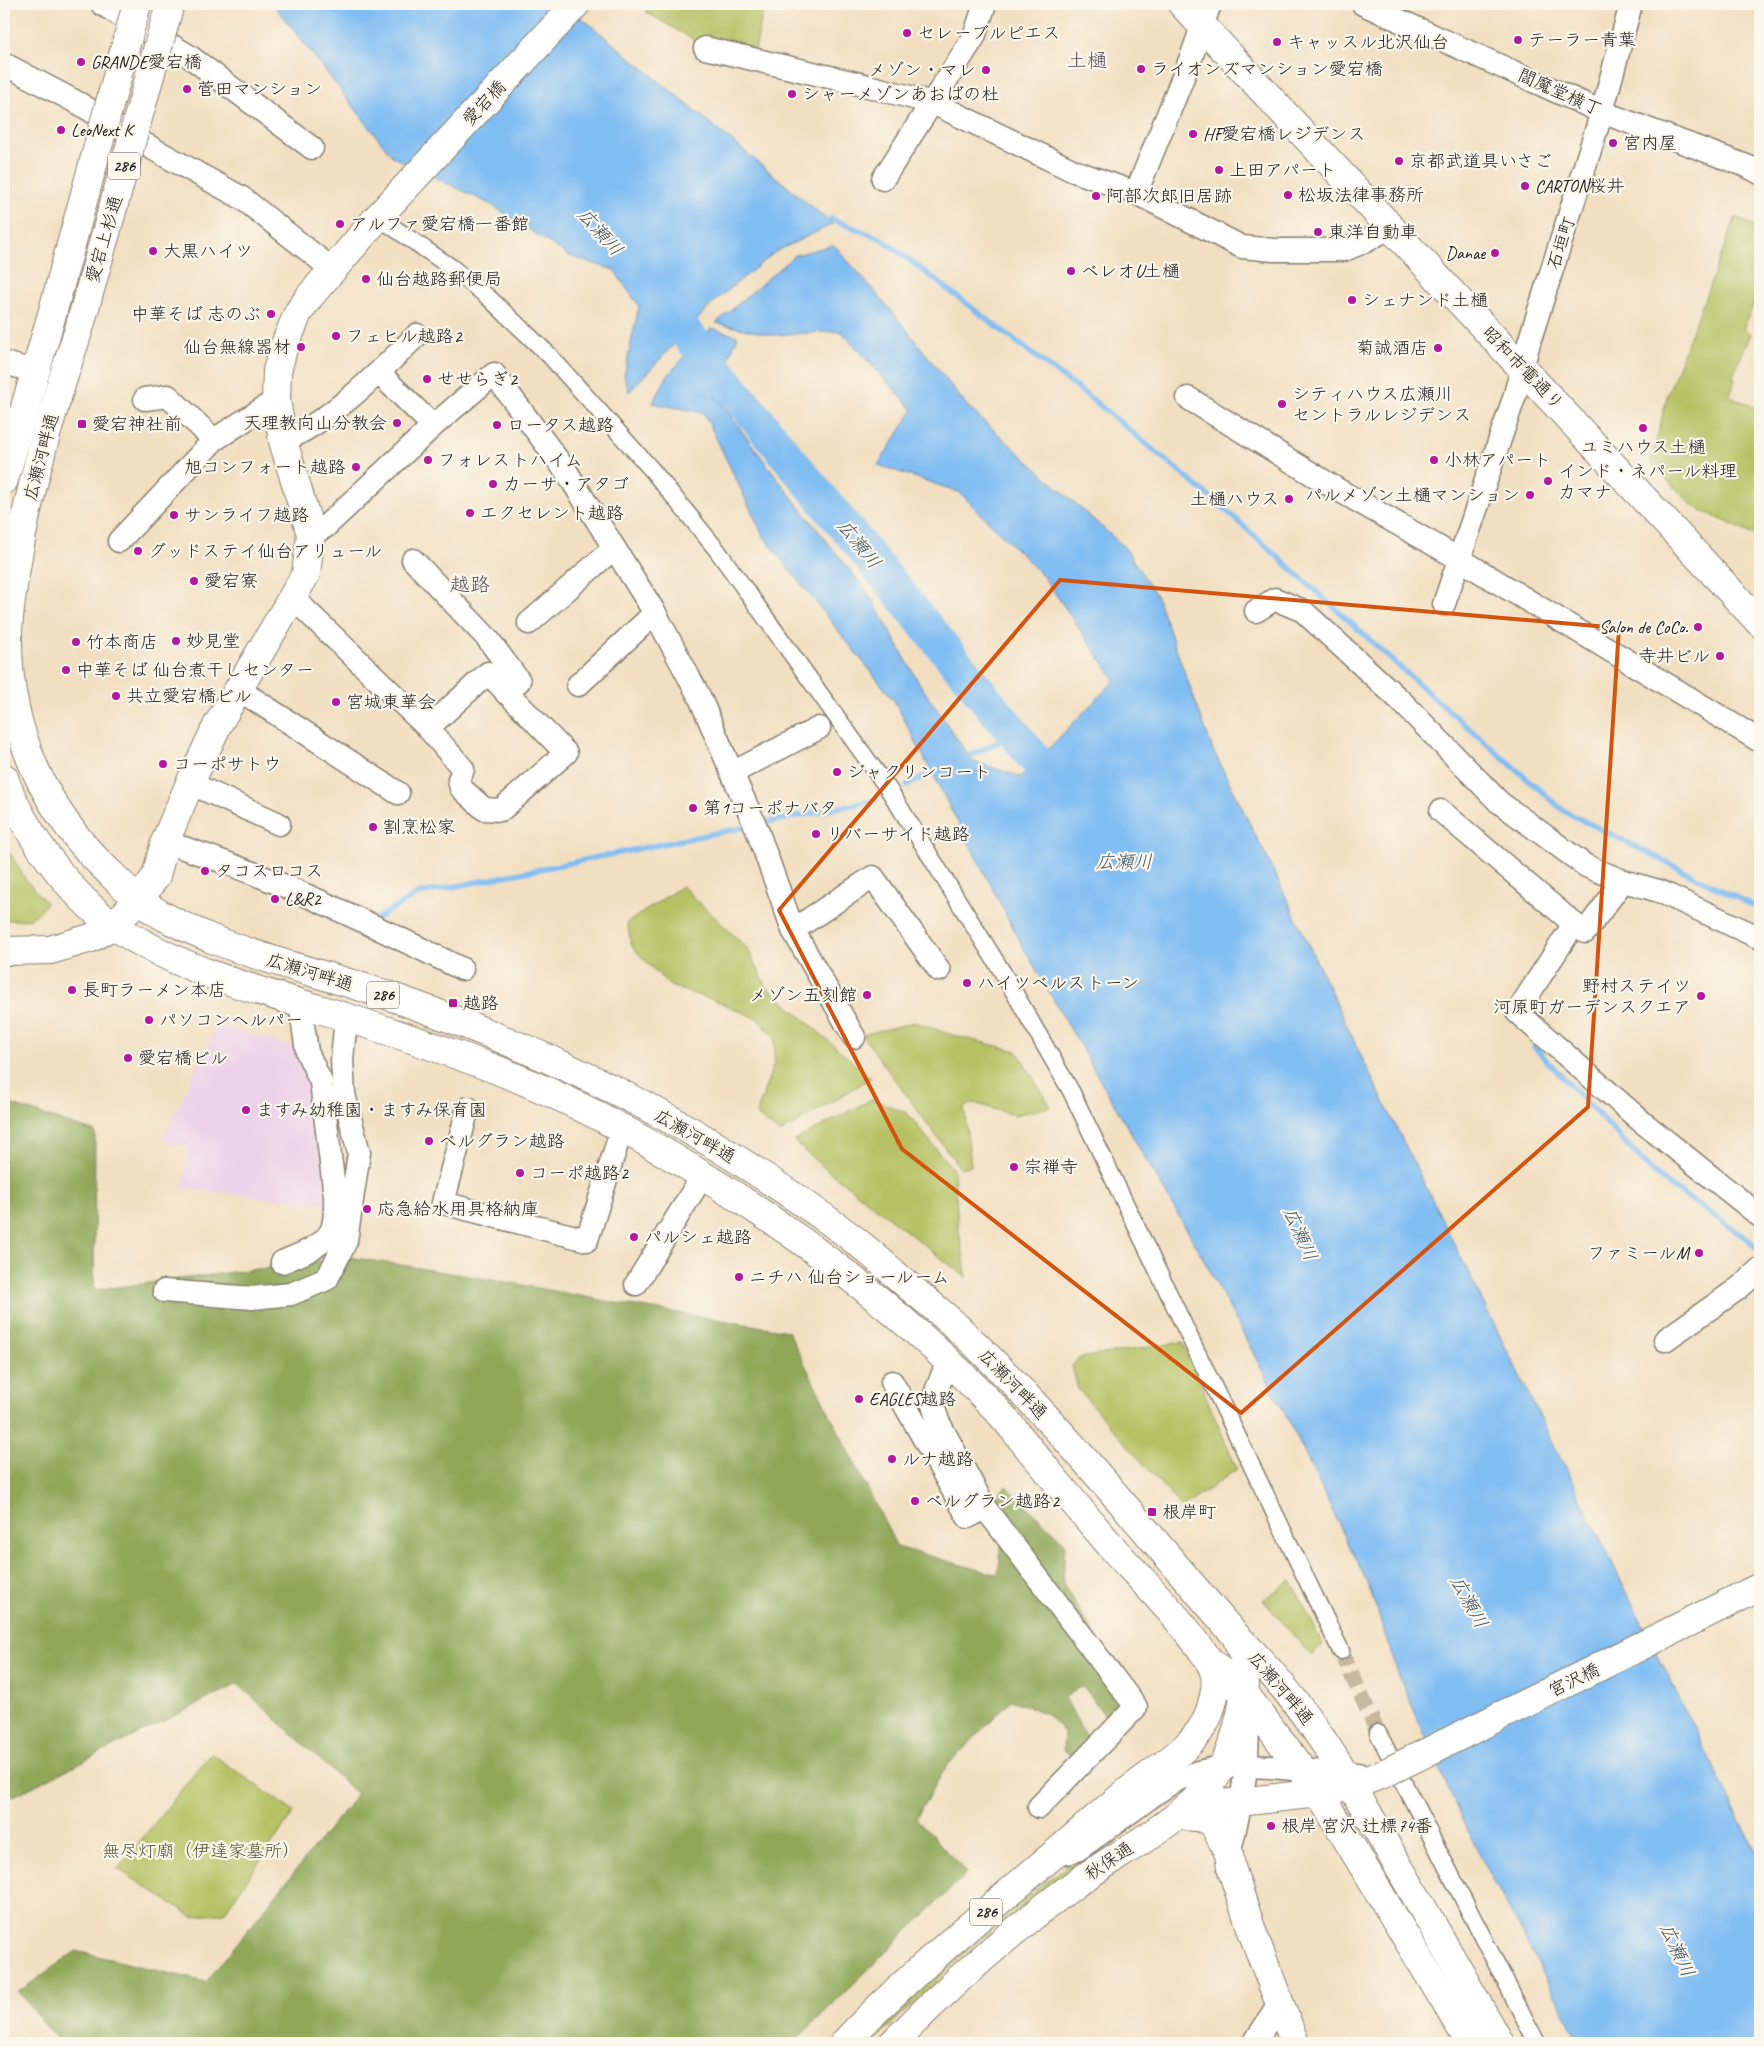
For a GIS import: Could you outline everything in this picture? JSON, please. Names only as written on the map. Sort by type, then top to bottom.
[{"type":"main road","name":"愛宕上杉通","points":[[52,314],[137,4]]},
{"type":"main road","name":"愛宕上杉通","points":[[79,329],[170,4]]},
{"type":"main road","name":"愛宕橋","points":[[311,534],[283,441],[276,400],[277,371],[291,328],[310,296],[385,209],[576,4]]},
{"type":"main road","name":"昭和市電通り","points":[[1182,4],[1207,14],[1390,228],[1760,623]]},
{"type":"main road","name":"広瀬河畔通","points":[[4,480],[52,314]]},
{"type":"main road","name":"広瀬河畔通","points":[[79,329],[60,387],[24,519],[10,602],[7,634],[8,660],[15,708],[31,762],[46,793],[86,852],[139,900],[164,916],[207,937],[250,953],[398,999],[576,1070],[642,1104],[719,1148],[852,1238],[957,1326],[1080,1453],[1236,1636],[1262,1661],[1303,1711],[1349,1780],[1500,2043]]},
{"type":"main road","points":[[4,951],[50,950],[90,938],[113,925],[139,900],[156,876],[165,842],[190,782],[218,724],[306,574],[311,534]]},
{"type":"main road","name":"広瀬河畔通","points":[[5,789],[31,833],[68,882],[83,899],[113,925],[202,972],[346,1017],[471,1060],[548,1091],[622,1128],[703,1175],[793,1234],[868,1291],[948,1360],[999,1412],[1079,1510],[1180,1623],[1211,1662],[1245,1694],[1319,1793],[1470,2043]]},
{"type":"main road","name":"宮沢橋","points":[[1176,1816],[1213,1805],[1319,1793],[1349,1780],[1381,1756],[1760,1587]]},
{"type":"main road","name":"秋保通","points":[[893,2043],[974,1965],[1022,1924],[1077,1883],[1176,1816],[1202,1792],[1234,1767],[1245,1694],[1244,1658],[1236,1636]]},
{"type":"main road","name":"286","points":[[844,2043],[955,1937],[1052,1857],[1126,1792],[1196,1739],[1208,1717],[1214,1697],[1216,1678],[1211,1662]]},
{"type":"main road","points":[[1176,1816],[1197,1817],[1212,1821],[1229,1854],[1272,2023],[1295,2043]]},
{"type":"street","points":[[102,4],[189,56],[312,148]]},
{"type":"street","points":[[883,179],[974,37],[985,4]]},
{"type":"street","name":"閻魔堂横丁","points":[[1363,4],[1602,112],[1740,163],[1760,173]]},
{"type":"street","name":"石垣町","points":[[1444,604],[1461,560],[1514,398],[1521,367],[1602,112],[1631,4]]},
{"type":"street","points":[[1136,193],[1207,14]]},
{"type":"street","points":[[705,48],[933,103],[1074,171],[1136,193],[1242,247],[1274,250],[1344,250],[1390,228]]},
{"type":"street","points":[[4,67],[8,66],[80,104],[146,145],[242,198],[333,270]]},
{"type":"street","points":[[385,209],[489,298],[549,355],[646,463],[717,550],[889,790],[1003,973],[1072,1093],[1341,1651]]},
{"type":"street","points":[[283,441],[307,429],[358,392],[418,335]]},
{"type":"street","points":[[4,363],[34,371]]},
{"type":"street","points":[[379,373],[433,426]]},
{"type":"street","points":[[311,534],[325,526],[433,426],[494,374],[566,472],[655,613],[700,698],[753,822],[793,930],[854,1037]]},
{"type":"street","points":[[145,399],[168,396],[214,440]]},
{"type":"street","points":[[1188,398],[1335,488],[1461,560],[1760,740]]},
{"type":"street","points":[[119,541],[214,440],[276,400]]},
{"type":"street","points":[[529,623],[614,548]]},
{"type":"street","points":[[413,560],[488,638],[519,681],[506,693]]},
{"type":"street","points":[[292,597],[428,728],[463,769],[459,780],[461,788],[484,809],[501,810],[566,753],[488,673],[428,728]]},
{"type":"street","points":[[1256,611],[1275,599],[1303,611],[1400,701],[1499,802],[1586,866],[1623,881],[1659,891],[1760,938]]},
{"type":"street","points":[[578,685],[655,613]]},
{"type":"street","points":[[238,688],[398,793]]},
{"type":"street","points":[[732,773],[818,728]]},
{"type":"street","points":[[190,782],[279,824]]},
{"type":"street","points":[[1441,811],[1585,932],[1623,881]]},
{"type":"street","points":[[165,842],[264,877],[335,907],[462,969]]},
{"type":"street","points":[[793,930],[873,877],[939,970]]},
{"type":"street","points":[[1574,924],[1517,1012],[1641,1121],[1760,1216]]},
{"type":"street","points":[[282,1262],[316,1247],[331,1232],[335,1215],[335,1196],[321,1082],[307,1052],[300,1003]]},
{"type":"street","points":[[164,1291],[252,1298],[291,1294],[327,1279],[346,1241],[359,1153],[344,1094],[342,1060],[346,1017]]},
{"type":"street","points":[[468,1108],[443,1203],[587,1240],[622,1128]]},
{"type":"street","points":[[636,1284],[703,1175]]},
{"type":"street","points":[[1665,1340],[1739,1288],[1758,1277]]},
{"type":"street","points":[[948,1360],[932,1402],[938,1420],[985,1508],[1136,1707],[1039,1807]]},
{"type":"street","points":[[892,1382],[968,1517],[985,1508]]},
{"type":"street","points":[[1381,1756],[1413,1810],[1537,2043]]},
{"type":"street","points":[[1052,1857],[1077,1850],[1150,1797],[1184,1777],[1234,1767],[1302,1770],[1349,1780]]},
{"type":"street","points":[[1229,1854],[1242,1802],[1234,1767]]},
{"type":"street","points":[[1254,2043],[1272,2023]]},
{"type":"highlighted area","points":[[1060,580],[1619,628],[1588,1107],[1241,1413],[902,1149],[779,910]]},
{"type":"shaded area","name":"ますみ幼稚園・ますみ保育園","points":[[217,1025],[301,1049],[313,1081],[327,1204],[182,1188],[189,1148],[162,1140]]},
{"type":"green space","points":[[650,4],[764,4],[755,51],[711,41],[694,40],[646,12]]},
{"type":"green space","points":[[1736,217],[1760,230],[1760,290],[1743,329],[1751,334],[1732,377],[1735,378],[1730,396],[1760,410],[1760,538],[1693,506],[1651,463],[1667,396]]},
{"type":"green space","points":[[4,843],[26,880],[46,903],[37,914],[28,919],[4,920]]},
{"type":"green space","points":[[682,886],[747,948],[767,987],[871,1078],[780,1133],[756,1115],[774,1063],[775,1037],[756,1018],[719,1002],[670,986],[632,947],[627,923]]},
{"type":"green space","points":[[915,1022],[952,1035],[1017,1051],[1051,1107],[1014,1115],[974,1103],[964,1107],[971,1166],[960,1168],[862,1035]]},
{"type":"green space","points":[[872,1099],[907,1113],[954,1171],[958,1225],[967,1278],[818,1163],[794,1141]]},
{"type":"green space","points":[[4,1102],[95,1132],[94,1290],[350,1257],[788,1331],[897,1547],[998,1575],[1002,1538],[988,1505],[1006,1486],[1065,1543],[1063,1584],[1120,1675],[1115,1730],[1083,1686],[1065,1697],[1089,1743],[1072,1757],[1063,1750],[1064,1732],[1047,1714],[1011,1700],[946,1767],[916,1818],[967,1873],[793,2043],[57,2043],[58,2040],[18,1992],[76,1951],[206,1982],[357,1794],[238,1684],[4,1801]]},
{"type":"green space","points":[[1183,1342],[1237,1469],[1182,1508],[1078,1389],[1072,1366],[1079,1358]]},
{"type":"green space","points":[[1291,1580],[1323,1645],[1312,1656],[1263,1600]]},
{"type":"green space","name":"無尽灯廟（伊達家墓所）","points":[[211,1753],[294,1812],[224,1913],[193,1917],[118,1869]]},
{"type":"green space","points":[[1142,1810],[970,1949],[872,2043],[866,2043],[965,1947],[1048,1880]]},
{"type":"water","name":"広瀬川","points":[[273,4],[553,4],[582,18],[833,224],[775,252],[716,300],[629,392],[624,376],[639,306],[614,270],[569,256],[492,205],[393,157]]},
{"type":"water","name":"広瀬川","points":[[834,245],[894,314],[968,407],[1125,548],[1157,597],[1213,750],[1279,882],[1363,1060],[1760,1861],[1760,2043],[1580,2043],[1466,1829],[1399,1676],[1368,1584],[1290,1423],[1203,1258],[1022,945],[895,702],[764,537],[704,413],[653,403],[668,375],[711,328],[738,336],[714,394],[790,495],[869,594],[919,683],[972,761],[1021,777],[1115,680],[1043,576],[959,492],[878,465],[913,410],[841,331],[772,335],[716,323],[795,255]]},
{"type":"waterway","points":[[821,223],[831,219],[882,239],[1098,404],[1227,511],[1432,696],[1564,811],[1760,909]]},
{"type":"waterway","name":"広瀬川","points":[[656,296],[1066,797]]},
{"type":"waterway","points":[[963,759],[1015,734]]},
{"type":"waterway","points":[[907,785],[939,770]]},
{"type":"waterway","points":[[759,824],[876,800]]},
{"type":"waterway","points":[[376,919],[418,894],[750,826]]},
{"type":"waterway","points":[[1534,1047],[1658,1177],[1750,1241],[1760,1252]]},
{"type":"tunnel","points":[[1341,1651],[1378,1733]]},
{"type":"place","name":"セレーブルピエス","points":[[907,33]]},
{"type":"place","name":"テーラー青葉","points":[[1518,40]]},
{"type":"place","name":"キャッスル北沢仙台","points":[[1277,42]]},
{"type":"place","name":"GRANDE愛宕橋","points":[[81,62]]},
{"type":"place","name":"ライオンズマンション愛宕橋","points":[[1141,69]]},
{"type":"place","name":"メゾン・マレ","points":[[986,70]]},
{"type":"place","name":"菅田マンション","points":[[187,89]]},
{"type":"place","name":"シャーメゾンあおばの杜","points":[[792,94]]},
{"type":"place","name":"LeoNext K","points":[[61,130]]},
{"type":"place","name":"HF愛宕橋レジデンス","points":[[1193,134]]},
{"type":"place","name":"宮内屋","points":[[1613,143]]},
{"type":"place","name":"京都武道具いさご","points":[[1399,161]]},
{"type":"place","name":"上田アパート","points":[[1219,170]]},
{"type":"place","name":"CARTON桜井","points":[[1525,186]]},
{"type":"place","name":"松坂法律事務所","points":[[1288,195]]},
{"type":"place","name":"阿部次郎旧居跡","points":[[1096,196]]},
{"type":"place","name":"アルファ愛宕橋一番館","points":[[340,224]]},
{"type":"place","name":"東洋自動車","points":[[1318,232]]},
{"type":"place","name":"大黒ハイツ","points":[[153,251]]},
{"type":"place","name":"Danae","points":[[1495,253]]},
{"type":"place","name":"ベレオU土樋","points":[[1071,271]]},
{"type":"place","name":"仙台越路郵便局","points":[[366,279]]},
{"type":"place","name":"シェナンド土樋","points":[[1352,300]]},
{"type":"place","name":"中華そば 志のぶ","points":[[271,314]]},
{"type":"place","name":"フェヒル越路2","points":[[336,336]]},
{"type":"place","name":"仙台無線器材","points":[[301,347]]},
{"type":"place","name":"菊誠酒店","points":[[1438,348]]},
{"type":"place","name":"せせらぎ2","points":[[427,379]]},
{"type":"place","name":"シティハウス広瀬川 セントラルレジデンス","points":[[1282,404]]},
{"type":"place","name":"天理教向山分教会","points":[[397,423]]},
{"type":"place","name":"愛宕神社前","points":[[82,424]]},
{"type":"place","name":"ロータス越路","points":[[497,425]]},
{"type":"place","name":"ユミハウス土樋","points":[[1643,428]]},
{"type":"place","name":"フォレストハイム","points":[[428,460]]},
{"type":"place","name":"小林アパート","points":[[1434,460]]},
{"type":"place","name":"旭コンフォート越路","points":[[356,467]]},
{"type":"place","name":"インド・ネパール料理 カマナ","points":[[1548,481]]},
{"type":"place","name":"カーサ・アタゴ","points":[[493,484]]},
{"type":"place","name":"パルメゾン土樋マンション","points":[[1530,495]]},
{"type":"place","name":"土樋ハウス","points":[[1289,499]]},
{"type":"place","name":"エクセレント越路","points":[[470,513]]},
{"type":"place","name":"サンライフ越路","points":[[174,515]]},
{"type":"place","name":"グッドステイ仙台アリュール","points":[[138,551]]},
{"type":"place","name":"愛宕寮","points":[[194,581]]},
{"type":"place","name":"Salon de CoCo.","points":[[1698,627]]},
{"type":"place","name":"妙見堂","points":[[176,641]]},
{"type":"place","name":"竹本商店","points":[[76,642]]},
{"type":"place","name":"寺井ビル","points":[[1720,656]]},
{"type":"place","name":"中華そば 仙台煮干しセンター","points":[[66,670]]},
{"type":"place","name":"共立愛宕橋ビル","points":[[116,696]]},
{"type":"place","name":"宮城東華会","points":[[336,702]]},
{"type":"place","name":"コーポサトウ","points":[[163,764]]},
{"type":"place","name":"ジャクリンコート","points":[[837,772]]},
{"type":"place","name":"第1コーポナバタ","points":[[693,808]]},
{"type":"place","name":"割烹松家","points":[[373,827]]},
{"type":"place","name":"リバーサイド越路","points":[[816,834]]},
{"type":"place","name":"タコスロコス","points":[[205,871]]},
{"type":"place","name":"L&R2","points":[[275,899]]},
{"type":"place","name":"ハイツベルストーン","points":[[967,983]]},
{"type":"place","name":"長町ラーメン本店","points":[[72,990]]},
{"type":"place","name":"メゾン五刻館","points":[[867,995]]},
{"type":"place","name":"野村ステイツ 河原町ガーデンスクエア","points":[[1701,996]]},
{"type":"place","name":"越路","points":[[453,1003]]},
{"type":"place","name":"パソコンヘルパー","points":[[149,1020]]},
{"type":"place","name":"愛宕橋ビル","points":[[128,1058]]},
{"type":"place","name":"ますみ幼稚園・ますみ保育園","points":[[246,1110]]},
{"type":"place","name":"ベルグラン越路","points":[[429,1141]]},
{"type":"place","name":"宗禅寺","points":[[1014,1167]]},
{"type":"place","name":"コーポ越路2","points":[[520,1173]]},
{"type":"place","name":"応急給水用具格納庫","points":[[367,1209]]},
{"type":"place","name":"パルシェ越路","points":[[634,1237]]},
{"type":"place","name":"ファミールM","points":[[1699,1253]]},
{"type":"place","name":"ニチハ 仙台ショールーム","points":[[739,1277]]},
{"type":"place","name":"EAGLES越路","points":[[859,1399]]},
{"type":"place","name":"ルナ越路","points":[[892,1459]]},
{"type":"place","name":"ベルグラン越路2","points":[[915,1501]]},
{"type":"place","name":"根岸町","points":[[1152,1512]]},
{"type":"place","name":"根岸 宮沢 辻標74番","points":[[1271,1826]]},
{"type":"district","name":"土樋","points":[[1087,60]]},
{"type":"district","name":"越路","points":[[470,584]]}]
